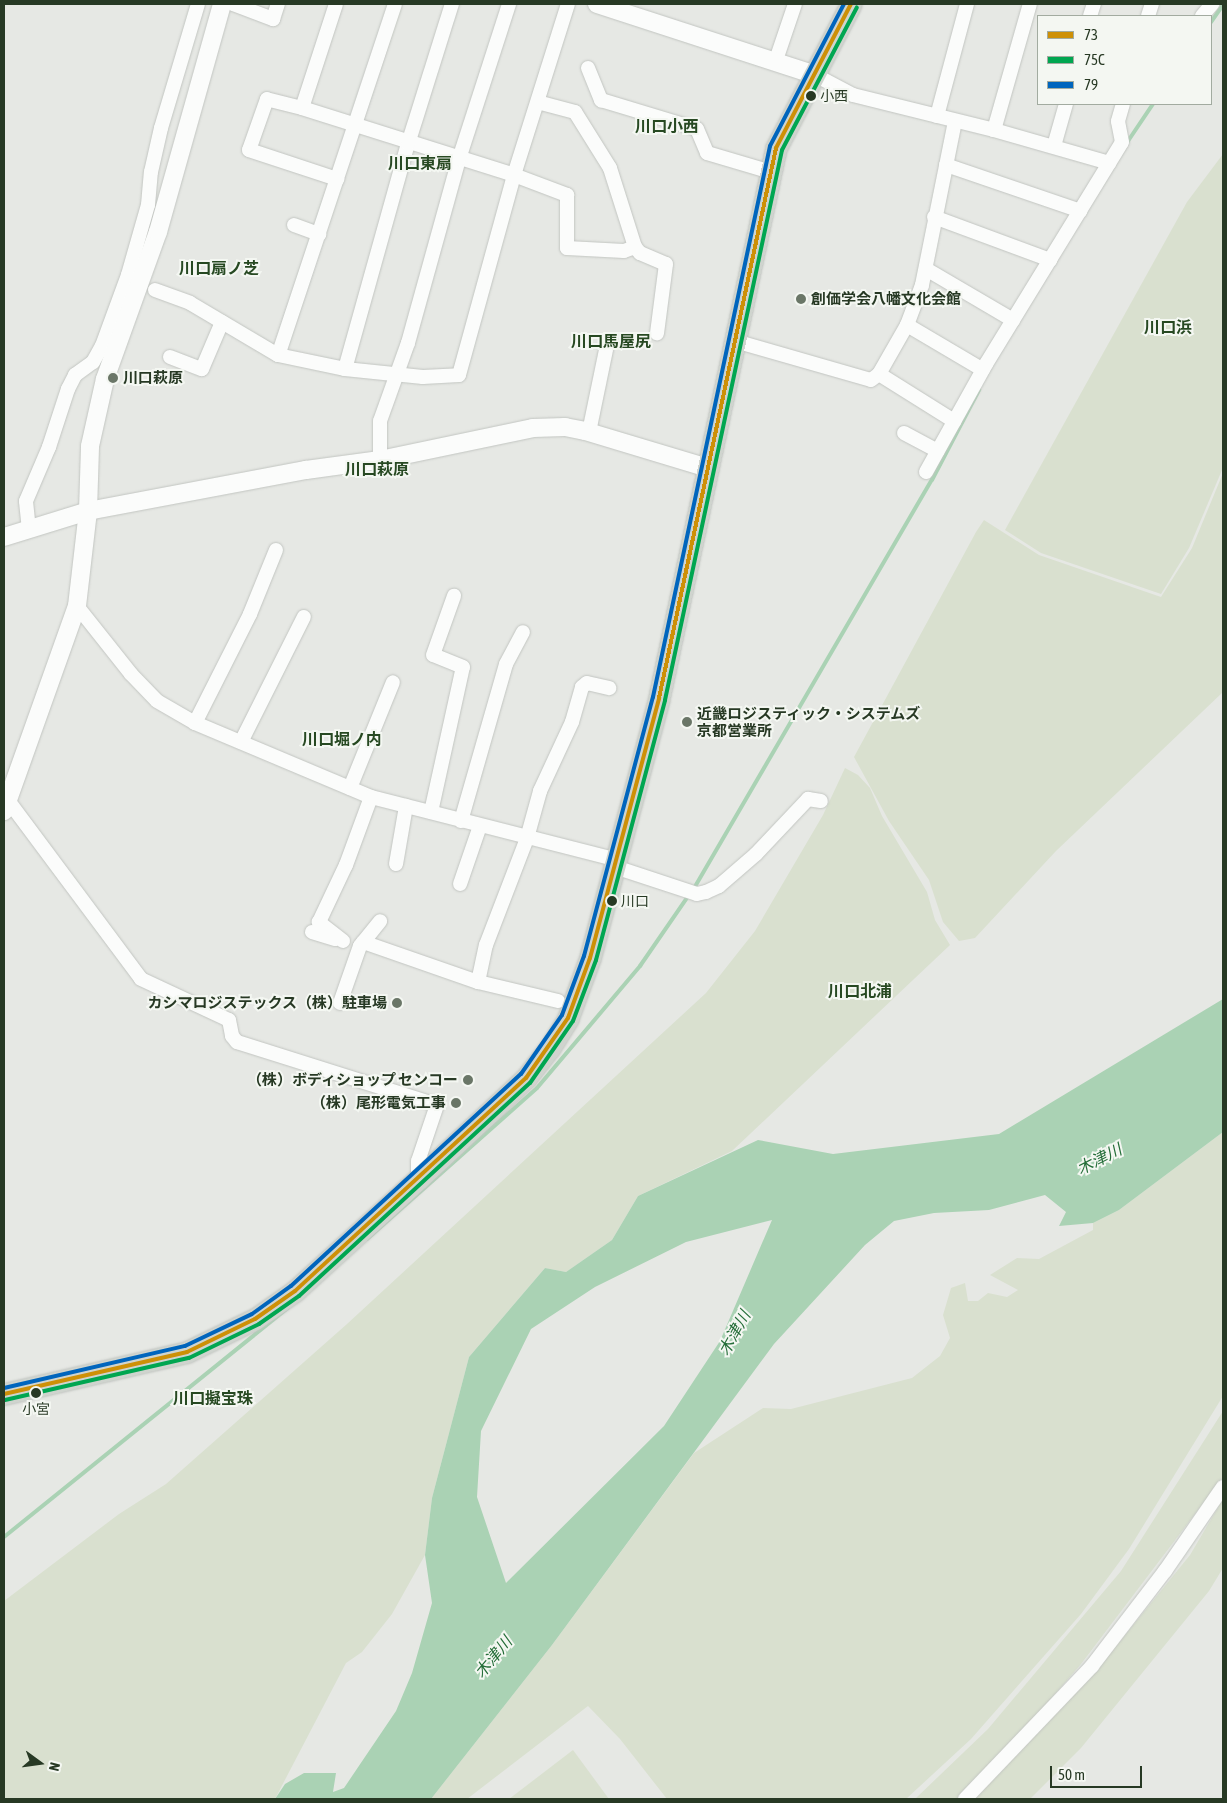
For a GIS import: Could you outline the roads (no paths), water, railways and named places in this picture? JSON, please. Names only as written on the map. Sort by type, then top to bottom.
[{"type":"main road","points":[[4,1394],[187,1352],[248,1323],[295,1291],[526,1078],[549,1049],[578,994],[659,698],[776,148],[851,4]]},
{"type":"street","points":[[29,530],[26,501],[49,447],[68,388],[75,376],[93,362],[102,346],[128,275],[148,205],[151,172],[161,128],[198,4]]},
{"type":"street","points":[[222,4],[158,232],[105,379],[90,446],[88,512],[77,606],[5,805],[141,979],[229,1020],[236,1042],[437,1105],[418,1162],[418,1179]]},
{"type":"street","points":[[233,4],[273,19],[278,4]]},
{"type":"street","points":[[302,108],[336,4]]},
{"type":"street","points":[[278,355],[395,4]]},
{"type":"street","points":[[345,369],[408,144],[452,4]]},
{"type":"street","points":[[380,460],[380,421],[394,376],[408,343],[459,159],[509,4]]},
{"type":"street","points":[[155,290],[190,303],[278,355],[345,369],[394,376],[459,375],[514,175],[568,4]]},
{"type":"street","points":[[597,4],[813,74],[852,95],[994,130],[1109,163]]},
{"type":"street","points":[[775,63],[795,4]]},
{"type":"street","points":[[937,116],[966,4]]},
{"type":"street","points":[[994,130],[1030,4]]},
{"type":"street","points":[[1203,15],[1212,4]]},
{"type":"street","points":[[588,68],[601,100],[697,129],[707,153],[771,172]]},
{"type":"street","points":[[337,179],[249,150],[267,99],[302,108],[408,144],[514,175],[567,196],[567,248],[624,251],[634,247]]},
{"type":"street","points":[[538,102],[575,112],[610,168],[634,247],[640,253],[666,264],[657,333]]},
{"type":"street","points":[[1054,146],[1066,105]]},
{"type":"street","points":[[926,472],[982,370],[1122,142],[1118,121],[1123,105]]},
{"type":"street","points":[[735,341],[871,380],[878,374],[906,325],[926,269],[934,217],[955,121]]},
{"type":"street","points":[[946,165],[1080,211]]},
{"type":"street","points":[[934,217],[1050,260]]},
{"type":"street","points":[[294,225],[319,234]]},
{"type":"street","points":[[926,269],[1013,320]]},
{"type":"street","points":[[170,357],[202,369],[222,322]]},
{"type":"street","points":[[906,325],[982,370]]},
{"type":"street","points":[[589,432],[606,350]]},
{"type":"street","points":[[878,374],[954,420]]},
{"type":"street","points":[[4,537],[88,512],[297,472],[380,460],[533,428],[565,427],[589,432],[708,468]]},
{"type":"street","points":[[904,434],[938,451]]},
{"type":"street","points":[[195,723],[250,614],[276,550]]},
{"type":"street","points":[[431,812],[463,667],[432,654],[454,596]]},
{"type":"street","points":[[77,606],[131,674],[157,701],[195,723],[371,797],[614,863],[697,894],[719,886],[756,854],[808,799],[821,801]]},
{"type":"street","points":[[241,742],[304,617]]},
{"type":"street","points":[[461,821],[506,664],[523,632]]},
{"type":"street","points":[[350,788],[393,682]]},
{"type":"street","points":[[478,982],[486,945],[527,838],[548,769],[572,722],[582,686],[587,683],[609,688]]},
{"type":"street","points":[[343,941],[319,922],[346,865],[371,797]]},
{"type":"street","points":[[396,864],[406,806]]},
{"type":"street","points":[[460,884],[480,826]]},
{"type":"street","points":[[340,1003],[362,944],[380,921]]},
{"type":"street","points":[[312,932],[343,941],[362,944],[478,982],[558,1001]]},
{"type":"street","points":[[965,1799],[1092,1666],[1165,1571],[1223,1487]]},
{"type":"water","name":"木津川","points":[[1223,999],[1223,1132],[1119,1210],[1093,1223],[1059,1226],[1066,1212],[1045,1195],[989,1210],[934,1213],[894,1221],[865,1245],[774,1344],[552,1645],[431,1799],[275,1799],[285,1784],[304,1773],[336,1773],[333,1792],[344,1788],[396,1711],[412,1673],[432,1603],[425,1555],[432,1498],[469,1357],[545,1268],[566,1272],[612,1240],[638,1196],[758,1140],[833,1154],[999,1134]],"holes":[[[772,1220],[720,1341],[664,1426],[506,1583],[477,1497],[481,1431],[531,1329],[595,1287],[686,1242]]]},
{"type":"waterway","points":[[1212,21],[1223,5]]},
{"type":"waterway","points":[[1126,144],[1152,105]]},
{"type":"waterway","points":[[693,890],[932,480],[979,390]]},
{"type":"waterway","points":[[367,1239],[537,1088],[640,966],[689,895]]},
{"type":"waterway","points":[[4,1537],[288,1308]]},
{"type":"place","name":"小西","points":[[811,96]]},
{"type":"place","name":"創価学会八幡文化会館","points":[[801,299]]},
{"type":"place","name":"川口萩原","points":[[113,378]]},
{"type":"place","name":"近畿ロジスティック・システムズ 京都営業所","points":[[687,722]]},
{"type":"place","name":"川口","points":[[612,901]]},
{"type":"place","name":"カシマロジステックス（株）駐車場","points":[[397,1003]]},
{"type":"place","name":"（株）ボディショップ センコー","points":[[468,1080]]},
{"type":"place","name":"（株）尾形電気工事","points":[[456,1103]]},
{"type":"place","name":"小宮","points":[[36,1393]]},
{"type":"district","name":"川口小西","points":[[667,126]]},
{"type":"district","name":"川口東扇","points":[[420,163]]},
{"type":"district","name":"川口扇ノ芝","points":[[219,268]]},
{"type":"district","name":"川口浜","points":[[1168,327]]},
{"type":"district","name":"川口馬屋尻","points":[[611,341]]},
{"type":"district","name":"川口萩原","points":[[377,469]]},
{"type":"district","name":"川口堀ノ内","points":[[342,739]]},
{"type":"district","name":"川口北浦","points":[[860,991]]},
{"type":"district","name":"川口擬宝珠","points":[[213,1398]]}]
